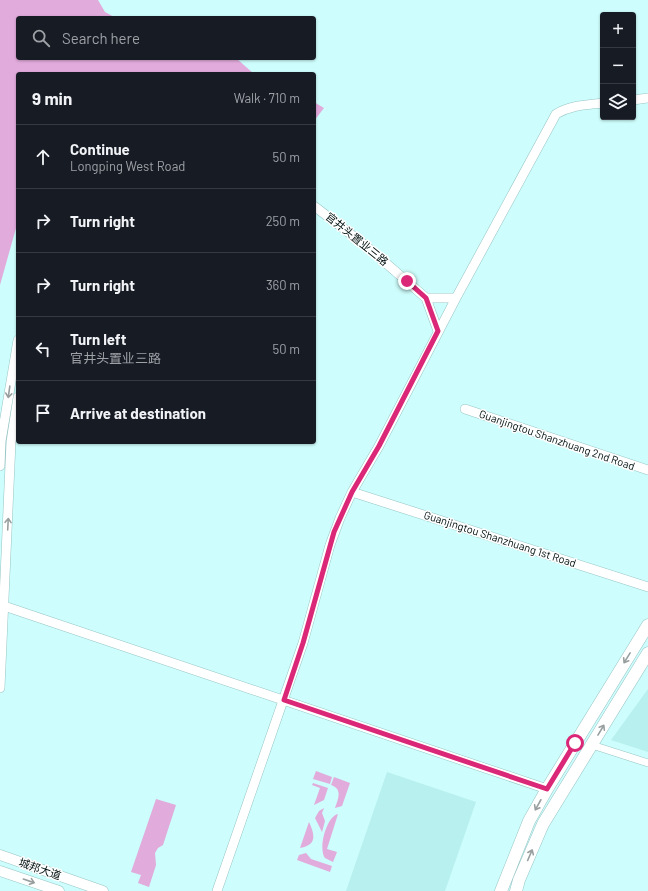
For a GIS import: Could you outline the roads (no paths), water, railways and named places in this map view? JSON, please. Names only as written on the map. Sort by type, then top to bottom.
[{"type":"main road","points":[[501,891],[529,821],[547,789],[648,625]]},
{"type":"main road","points":[[516,891],[519,880],[543,824],[648,653]]},
{"type":"main road","name":"城邦大道","points":[[0,855],[103,891]]},
{"type":"main road","name":"城邦大道","points":[[0,871],[59,891]]},
{"type":"street","points":[[636,100],[648,98]]},
{"type":"street","points":[[217,891],[303,643],[334,532],[352,492],[376,452],[438,331],[556,114],[565,108],[600,103]]},
{"type":"street","name":"官井头置业三路","points":[[316,207],[366,244],[426,298],[438,331]]},
{"type":"street","points":[[426,298],[456,298]]},
{"type":"street","points":[[0,466],[1,441],[16,350]]},
{"type":"street","name":"Guanjingtou Shanzhuang 2nd Road","points":[[465,409],[648,470]]},
{"type":"street","points":[[0,688],[11,442],[16,410]]},
{"type":"street","name":"Guanjingtou Shanzhuang 1st Road","points":[[352,492],[648,587]]},
{"type":"street","points":[[4,606],[547,789]]},
{"type":"street","points":[[592,745],[648,763]]}]
